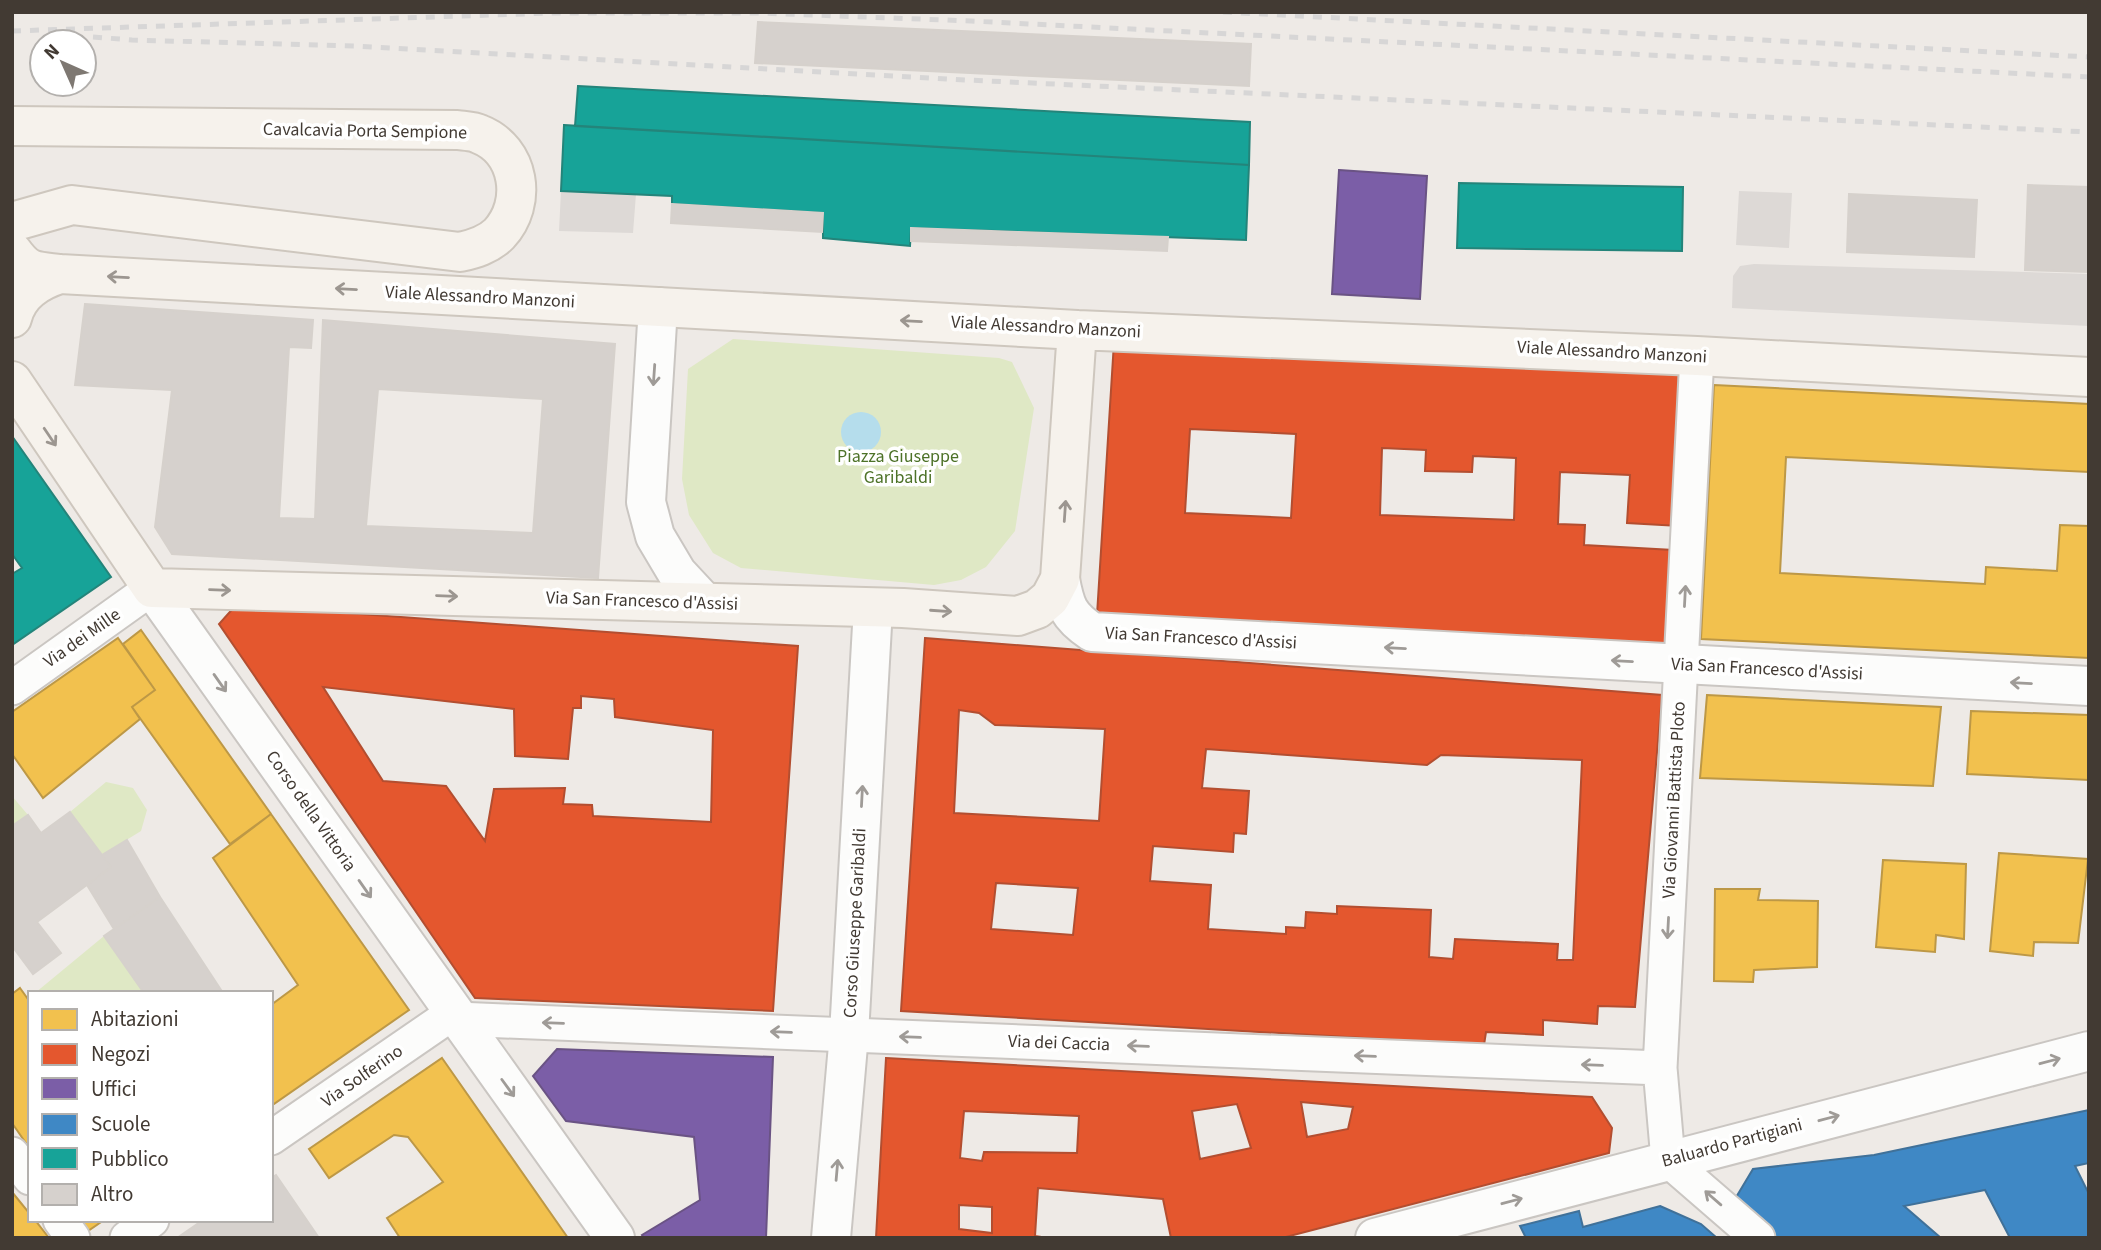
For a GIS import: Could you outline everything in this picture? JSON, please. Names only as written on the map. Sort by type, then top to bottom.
[{"type":"main road","name":"Cavalcavia Porta Sempione","points":[[12,126],[457,130],[478,134],[496,144],[509,160],[516,179],[516,200],[510,220],[497,236],[480,247],[460,252],[72,205],[12,222]]},
{"type":"main road","name":"Viale Alessandro Manzoni","points":[[12,251],[24,266],[39,272],[60,274],[1077,330],[1697,356],[2089,377]]},
{"type":"main road","points":[[12,318],[25,293],[40,280],[60,274]]},
{"type":"main road","points":[[1060,579],[1077,330]]},
{"type":"main road","name":"Corso della Vittoria","points":[[12,381],[152,588]]},
{"type":"main road","name":"Via San Francesco d'Assisi","points":[[152,588],[704,602],[1018,616],[1037,609],[1050,598],[1060,579]]},
{"type":"street","points":[[658,307],[646,502],[655,536],[677,573],[704,602]]},
{"type":"street","name":"Via Giovanni Battista Ploto","points":[[1668,1160],[1660,1068],[1697,356]]},
{"type":"street","name":"Via San Francesco d'Assisi","points":[[1060,579],[1065,606],[1092,632],[2089,686]]},
{"type":"street","name":"Via dei Mille","points":[[12,688],[152,588]]},
{"type":"street","name":"Corso della Vittoria","points":[[152,588],[615,1238]]},
{"type":"street","name":"Corso Giuseppe Garibaldi","points":[[831,1238],[849,1034],[873,608]]},
{"type":"street","name":"Via dei Caccia","points":[[455,1016],[1660,1068]]},
{"type":"street","name":"Via Solferino","points":[[273,1138],[455,1016]]},
{"type":"street","name":"Baluardo Partigiani","points":[[1375,1238],[1472,1225],[1668,1160],[2089,1051]]},
{"type":"street","points":[[12,1154],[28,1175]]},
{"type":"street","points":[[1668,1160],[1758,1238]]},
{"type":"street","points":[[61,1222],[73,1238]]},
{"type":"street","points":[[127,1238],[149,1222]]},
{"type":"green space","name":"Piazza Giuseppe Garibaldi","points":[[733,339],[999,358],[1012,362],[1034,408],[1015,531],[986,567],[961,580],[934,585],[741,568],[713,553],[689,515],[682,479],[688,369]]},
{"type":"green space","points":[[106,782],[133,788],[147,810],[141,831],[102,855],[70,812]]},
{"type":"green space","points":[[12,796],[28,815],[12,826]]},
{"type":"green space","points":[[104,936],[143,991],[37,991]]},
{"type":"shaded area","points":[[561,191],[636,194],[633,233],[559,231]]},
{"type":"shaded area","points":[[1739,191],[1792,193],[1789,248],[1736,245]]},
{"type":"shaded area","points":[[1754,264],[2089,274],[2089,326],[1732,308],[1733,276],[1740,266]]},
{"type":"water","points":[[861,412],[875,418],[881,432],[875,446],[861,452],[847,446],[841,432],[847,418]]},
{"type":"building: Abitazioni","points":[[1714,385],[2089,404],[2089,472],[1786,457],[1780,573],[1985,584],[1986,567],[2057,571],[2060,525],[2089,526],[2089,658],[1701,639]]},
{"type":"building: Abitazioni","points":[[141,630],[271,814],[230,844],[132,707],[155,690],[123,644]]},
{"type":"building: Abitazioni","points":[[118,638],[155,690],[132,707],[140,719],[43,798],[12,754],[12,712]]},
{"type":"building: Abitazioni","points":[[1707,695],[1941,707],[1933,786],[1700,778]]},
{"type":"building: Abitazioni","points":[[1971,711],[2089,715],[2089,780],[1967,774]]},
{"type":"building: Abitazioni","points":[[271,814],[409,1010],[273,1105],[273,1004],[298,985],[213,858]]},
{"type":"building: Abitazioni","points":[[1999,853],[2088,859],[2078,943],[2034,942],[2033,956],[1990,951]]},
{"type":"building: Abitazioni","points":[[1883,860],[1966,864],[1964,939],[1936,935],[1935,952],[1876,947]]},
{"type":"building: Abitazioni","points":[[1715,889],[1760,889],[1758,900],[1818,901],[1817,967],[1754,970],[1753,982],[1714,981]]},
{"type":"building: Abitazioni","points":[[20,988],[28,999],[28,1146],[12,1123],[12,994]]},
{"type":"building: Abitazioni","points":[[442,1058],[568,1238],[400,1238],[387,1218],[443,1182],[408,1137],[394,1135],[329,1178],[309,1149]]},
{"type":"building: Abitazioni","points":[[12,1192],[28,1212],[28,1222],[37,1222],[49,1238],[12,1238]]},
{"type":"building: Abitazioni","points":[[78,1222],[101,1222],[85,1233]]},
{"type":"building: Negozi","points":[[1114,342],[1688,371],[1679,526],[1627,523],[1630,475],[1560,472],[1558,524],[1585,525],[1584,545],[1673,550],[1667,646],[1097,615]],"holes":[[[1190,429],[1296,434],[1291,518],[1185,513]],[[1382,448],[1426,450],[1425,471],[1472,472],[1473,456],[1516,458],[1514,520],[1380,515]]]},
{"type":"building: Negozi","points":[[236,605],[798,646],[773,1011],[475,998],[219,624]],"holes":[[[323,687],[514,709],[515,756],[568,759],[573,708],[581,708],[581,696],[614,699],[615,717],[713,730],[711,822],[593,816],[592,805],[563,804],[565,788],[494,789],[485,841],[446,786],[383,781]]]},
{"type":"building: Negozi","points":[[925,638],[1662,695],[1635,1007],[1598,1006],[1597,1024],[1543,1020],[1543,1035],[1486,1032],[1484,1045],[901,1011]],"holes":[[[959,710],[979,713],[995,725],[1105,729],[1099,821],[954,813]],[[1206,749],[1427,765],[1441,755],[1582,760],[1573,960],[1557,960],[1558,944],[1455,939],[1453,959],[1429,957],[1431,910],[1337,906],[1337,914],[1306,912],[1305,928],[1286,927],[1286,934],[1208,929],[1211,885],[1150,881],[1153,846],[1233,852],[1234,833],[1246,834],[1249,791],[1202,788]],[[996,883],[1078,888],[1073,935],[991,929]]]},
{"type":"building: Negozi","points":[[886,1058],[1592,1097],[1612,1128],[1609,1153],[1282,1238],[1171,1238],[1163,1199],[1038,1188],[1035,1236],[1048,1238],[876,1238]],"holes":[[[1301,1102],[1353,1107],[1348,1129],[1307,1137]],[[1237,1104],[1251,1148],[1200,1159],[1192,1111]],[[964,1111],[1079,1116],[1077,1153],[984,1152],[982,1161],[960,1158]],[[959,1205],[992,1207],[992,1233],[959,1229]]]},
{"type":"building: Uffici","points":[[1339,170],[1427,176],[1420,299],[1332,294]]},
{"type":"building: Uffici","points":[[557,1049],[773,1057],[766,1238],[644,1238],[642,1235],[700,1200],[694,1137],[566,1121],[533,1076]]},
{"type":"building: Scuole","points":[[2089,1110],[2089,1163],[2075,1166],[2089,1194],[2089,1238],[2010,1238],[1985,1190],[1904,1206],[1941,1238],[1773,1238],[1732,1204],[1753,1169],[1874,1155]]},
{"type":"building: Scuole","points":[[1660,1206],[1701,1224],[1717,1238],[1526,1238],[1520,1226],[1579,1211],[1583,1227]]},
{"type":"building: Pubblico","points":[[578,86],[1250,122],[1249,165],[575,126]]},
{"type":"building: Pubblico","points":[[564,125],[1249,165],[1246,240],[911,228],[910,246],[823,238],[823,213],[672,204],[672,196],[561,191]]},
{"type":"building: Pubblico","points":[[1459,183],[1683,187],[1682,251],[1457,248]]},
{"type":"building: Pubblico","points":[[12,436],[111,577],[12,645],[12,574],[22,568],[12,554]]},
{"type":"building: Altro","points":[[758,22],[1251,44],[1249,86],[755,63]]},
{"type":"building: Altro","points":[[2028,185],[2089,187],[2089,272],[2025,270]]},
{"type":"building: Altro","points":[[1849,194],[1977,200],[1974,257],[1847,252]]},
{"type":"building: Altro","points":[[672,204],[823,213],[822,232],[671,223]]},
{"type":"building: Altro","points":[[911,228],[1168,237],[1167,251],[911,241]]},
{"type":"building: Altro","points":[[85,304],[313,320],[311,348],[289,347],[279,518],[315,519],[323,320],[615,344],[598,578],[172,554],[155,527],[172,390],[75,385]],"holes":[[[378,389],[543,399],[533,533],[366,526]]]},
{"type":"building: Altro","points":[[70,812],[111,867],[37,922],[61,953],[33,974],[12,946],[12,826],[28,815],[41,833]]},
{"type":"building: Altro","points":[[127,840],[160,897],[114,929],[87,885],[111,867],[102,855]]},
{"type":"building: Altro","points":[[160,897],[222,991],[143,991],[104,936]]},
{"type":"building: Altro","points":[[276,1175],[319,1238],[177,1238],[200,1222],[273,1222],[273,1177]]},
{"type":"railway","points":[[1223,12],[2089,57]]},
{"type":"railway","points":[[12,31],[552,13],[759,13],[971,21],[2089,77]]},
{"type":"railway","points":[[98,37],[354,46],[966,80],[2089,132]]}]
